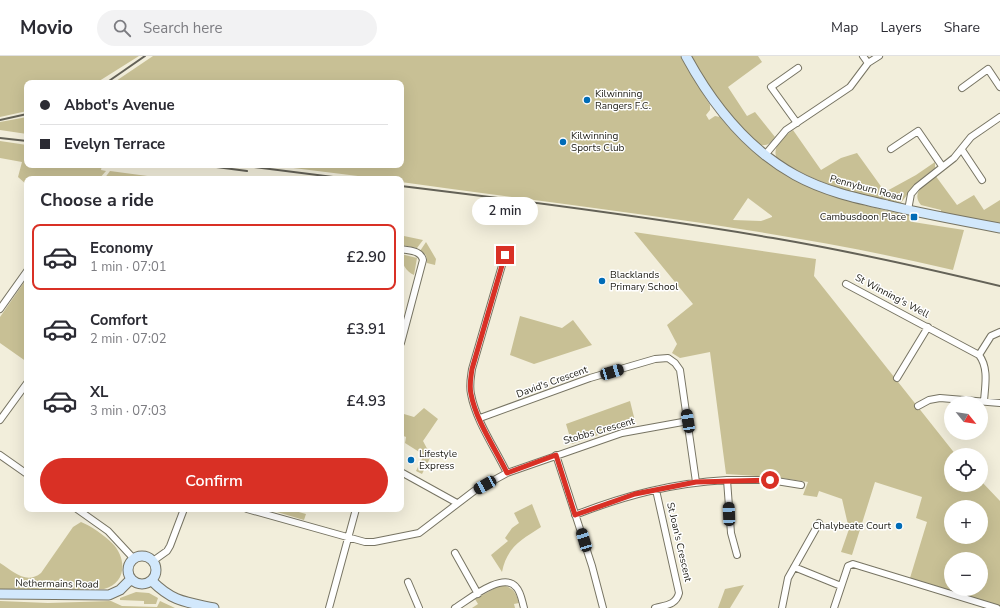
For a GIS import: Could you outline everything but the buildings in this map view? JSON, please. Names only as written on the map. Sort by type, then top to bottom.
[{"type":"street","name":"Pennyburn Road","points":[[686,56],[719,110],[765,155],[796,176],[851,197],[1000,228]]},
{"type":"street","points":[[863,56],[868,63]]},
{"type":"street","points":[[765,155],[779,136],[850,87],[868,63],[879,56]]},
{"type":"street","points":[[797,123],[771,87],[798,68]]},
{"type":"street","points":[[962,88],[988,69],[1000,87]]},
{"type":"street","points":[[908,210],[914,190],[962,150],[971,137],[999,119]]},
{"type":"street","points":[[891,149],[918,131],[942,166]]},
{"type":"street","points":[[962,150],[982,180]]},
{"type":"street","points":[[404,250],[421,254],[423,263],[404,332]]},
{"type":"street","points":[[505,255],[472,369],[471,394],[480,418],[507,473]]},
{"type":"street","points":[[0,309],[24,275]]},
{"type":"street","name":"St Winning's Well","points":[[846,284],[979,355]]},
{"type":"street","name":"St Winning's Well","points":[[897,378],[928,327]]},
{"type":"street","points":[[984,396],[986,372],[979,355],[991,336],[1000,332]]},
{"type":"street","name":"David's Crescent","points":[[480,418],[592,378],[636,364],[663,358],[672,361],[680,370],[696,482]]},
{"type":"street","points":[[0,420],[24,387]]},
{"type":"street","points":[[918,406],[934,399],[944,399]]},
{"type":"street","points":[[988,402],[1000,403]]},
{"type":"street","name":"Stobbs Crescent","points":[[258,512],[348,537],[374,542],[412,536],[424,530],[474,491],[507,473],[622,433],[688,421]]},
{"type":"street","points":[[0,455],[24,472]]},
{"type":"street","points":[[556,455],[603,608]]},
{"type":"street","points":[[404,474],[457,503]]},
{"type":"street","points":[[727,480],[731,533],[737,555]]},
{"type":"street","points":[[575,515],[635,494],[696,482],[770,480],[801,485]]},
{"type":"street","name":"St Joan's Crescent","points":[[655,608],[673,603],[677,600],[679,593],[656,490]]},
{"type":"street","points":[[81,512],[108,531],[134,559]]},
{"type":"street","points":[[153,561],[167,551],[183,512]]},
{"type":"street","points":[[329,608],[355,512]]},
{"type":"street","points":[[782,608],[788,578],[819,523]]},
{"type":"street","points":[[454,553],[478,594]]},
{"type":"street","points":[[142,556],[153,561],[156,569],[152,580],[148,583],[138,584],[131,579],[128,570],[134,559],[142,556]]},
{"type":"street","points":[[834,608],[849,565],[858,565],[997,608]]},
{"type":"street","points":[[794,567],[841,586]]},
{"type":"street","name":"Nethermains Road","points":[[0,594],[108,595],[120,590],[131,579]]},
{"type":"street","points":[[152,580],[166,594],[174,599],[214,608]]},
{"type":"street","points":[[408,582],[419,608]]},
{"type":"street","points":[[455,608],[500,582],[511,583],[519,591],[524,608]]},
{"type":"shaded area","points":[[0,56],[139,56],[101,80],[24,80],[24,112],[0,117]]},
{"type":"shaded area","name":"Kilwinning Sports Club","points":[[153,56],[680,56],[710,105],[710,110],[706,115],[709,120],[715,116],[720,117],[740,139],[761,157],[783,172],[807,185],[832,195],[885,210],[913,216],[913,222],[964,230],[953,270],[885,255],[747,230],[404,182],[404,176],[358,176],[293,168],[404,168],[404,80],[117,80]],"holes":[[[748,198],[772,217],[761,221],[733,220]]]},
{"type":"shaded area","points":[[690,56],[758,56],[762,62],[728,87],[747,116],[755,112],[775,137],[771,142],[765,145],[760,145],[742,130],[712,91]]},
{"type":"shaded area","points":[[24,118],[24,134],[0,130],[0,122]]},
{"type":"shaded area","points":[[793,130],[821,170],[841,158],[857,153],[885,192],[916,175],[935,162],[935,168],[917,182],[900,204],[851,192],[822,182],[777,159],[776,150],[779,142]]},
{"type":"shaded area","points":[[0,141],[24,145],[24,168],[101,168],[101,170],[106,171],[102,176],[24,176],[24,182],[18,177],[22,162],[0,158]]},
{"type":"shaded area","points":[[110,171],[148,176],[106,176]]},
{"type":"shaded area","points":[[935,175],[957,205],[974,195],[984,210],[1000,200],[1000,224],[941,212],[941,210],[921,205],[917,196],[918,192],[920,188]]},
{"type":"shaded area","points":[[634,232],[816,259],[814,276],[950,448],[944,448],[944,492],[988,492],[988,488],[1000,501],[1000,606],[968,596],[988,596],[988,552],[944,552],[944,589],[910,578],[927,522],[916,518],[922,497],[875,482],[852,555],[841,552],[849,529],[842,499],[819,491],[817,497],[803,495],[808,482],[774,477],[726,474],[710,352],[680,358],[672,353],[677,344],[667,325],[693,304]]},
{"type":"shaded area","points":[[404,236],[423,240],[417,248],[404,245]]},
{"type":"shaded area","points":[[426,242],[436,259],[435,265],[427,263],[426,255],[420,251]]},
{"type":"shaded area","points":[[404,255],[417,258],[414,275],[404,266]]},
{"type":"shaded area","points":[[24,282],[24,360],[0,343],[0,317]]},
{"type":"shaded area","points":[[520,316],[562,328],[573,320],[592,345],[534,364],[510,355]]},
{"type":"shaded area","points":[[630,401],[636,425],[613,430],[572,444],[566,424]]},
{"type":"shaded area","points":[[424,408],[438,419],[423,441],[431,456],[422,474],[416,471],[424,455],[405,443],[406,437],[404,436],[404,414],[414,417]]},
{"type":"shaded area","points":[[532,504],[541,527],[521,540],[511,550],[504,563],[502,572],[491,555],[508,541],[505,538],[512,528],[519,523],[514,513]]},
{"type":"shaded area","points":[[277,512],[299,512],[306,514],[304,520]]},
{"type":"shaded area","points":[[81,522],[101,534],[117,549],[122,563],[122,569],[121,576],[112,586],[104,589],[0,589],[0,563],[20,576],[30,578],[41,573],[73,527]]},
{"type":"shaded area","points":[[501,585],[511,589],[517,596],[519,603],[514,604],[515,608],[472,608],[478,604],[475,599]]},
{"type":"shaded area","points":[[744,585],[730,608],[718,608],[725,589]]},
{"type":"shaded area","points":[[136,592],[149,593],[158,598],[156,604],[144,604],[144,601],[120,600],[120,598]]},
{"type":"shaded area","points":[[0,601],[48,603],[111,601],[122,606],[157,607],[160,601],[175,608],[0,608]]},
{"type":"railway","points":[[110,80],[145,56]]},
{"type":"railway","points":[[0,120],[24,115]]},
{"type":"railway","points":[[0,138],[24,141]]},
{"type":"railway","points":[[224,168],[247,171]]},
{"type":"railway","points":[[263,168],[325,176]]},
{"type":"railway","points":[[404,186],[680,223],[773,238],[887,260],[1000,286]]},
{"type":"place","name":"Kilwinning Rangers F.C.","points":[[587,100]]},
{"type":"place","name":"Kilwinning Sports Club","points":[[563,142]]},
{"type":"place","name":"Cambusdoon Place","points":[[914,217]]},
{"type":"place","name":"Blacklands Primary School","points":[[602,281]]},
{"type":"place","name":"Lifestyle Express","points":[[411,460]]},
{"type":"place","name":"Chalybeate Court","points":[[899,526]]},
{"type":"route","points":[[505,255],[472,369],[470,387],[473,401],[480,418],[507,473],[556,455],[575,515],[635,494],[696,482],[770,480]]}]
